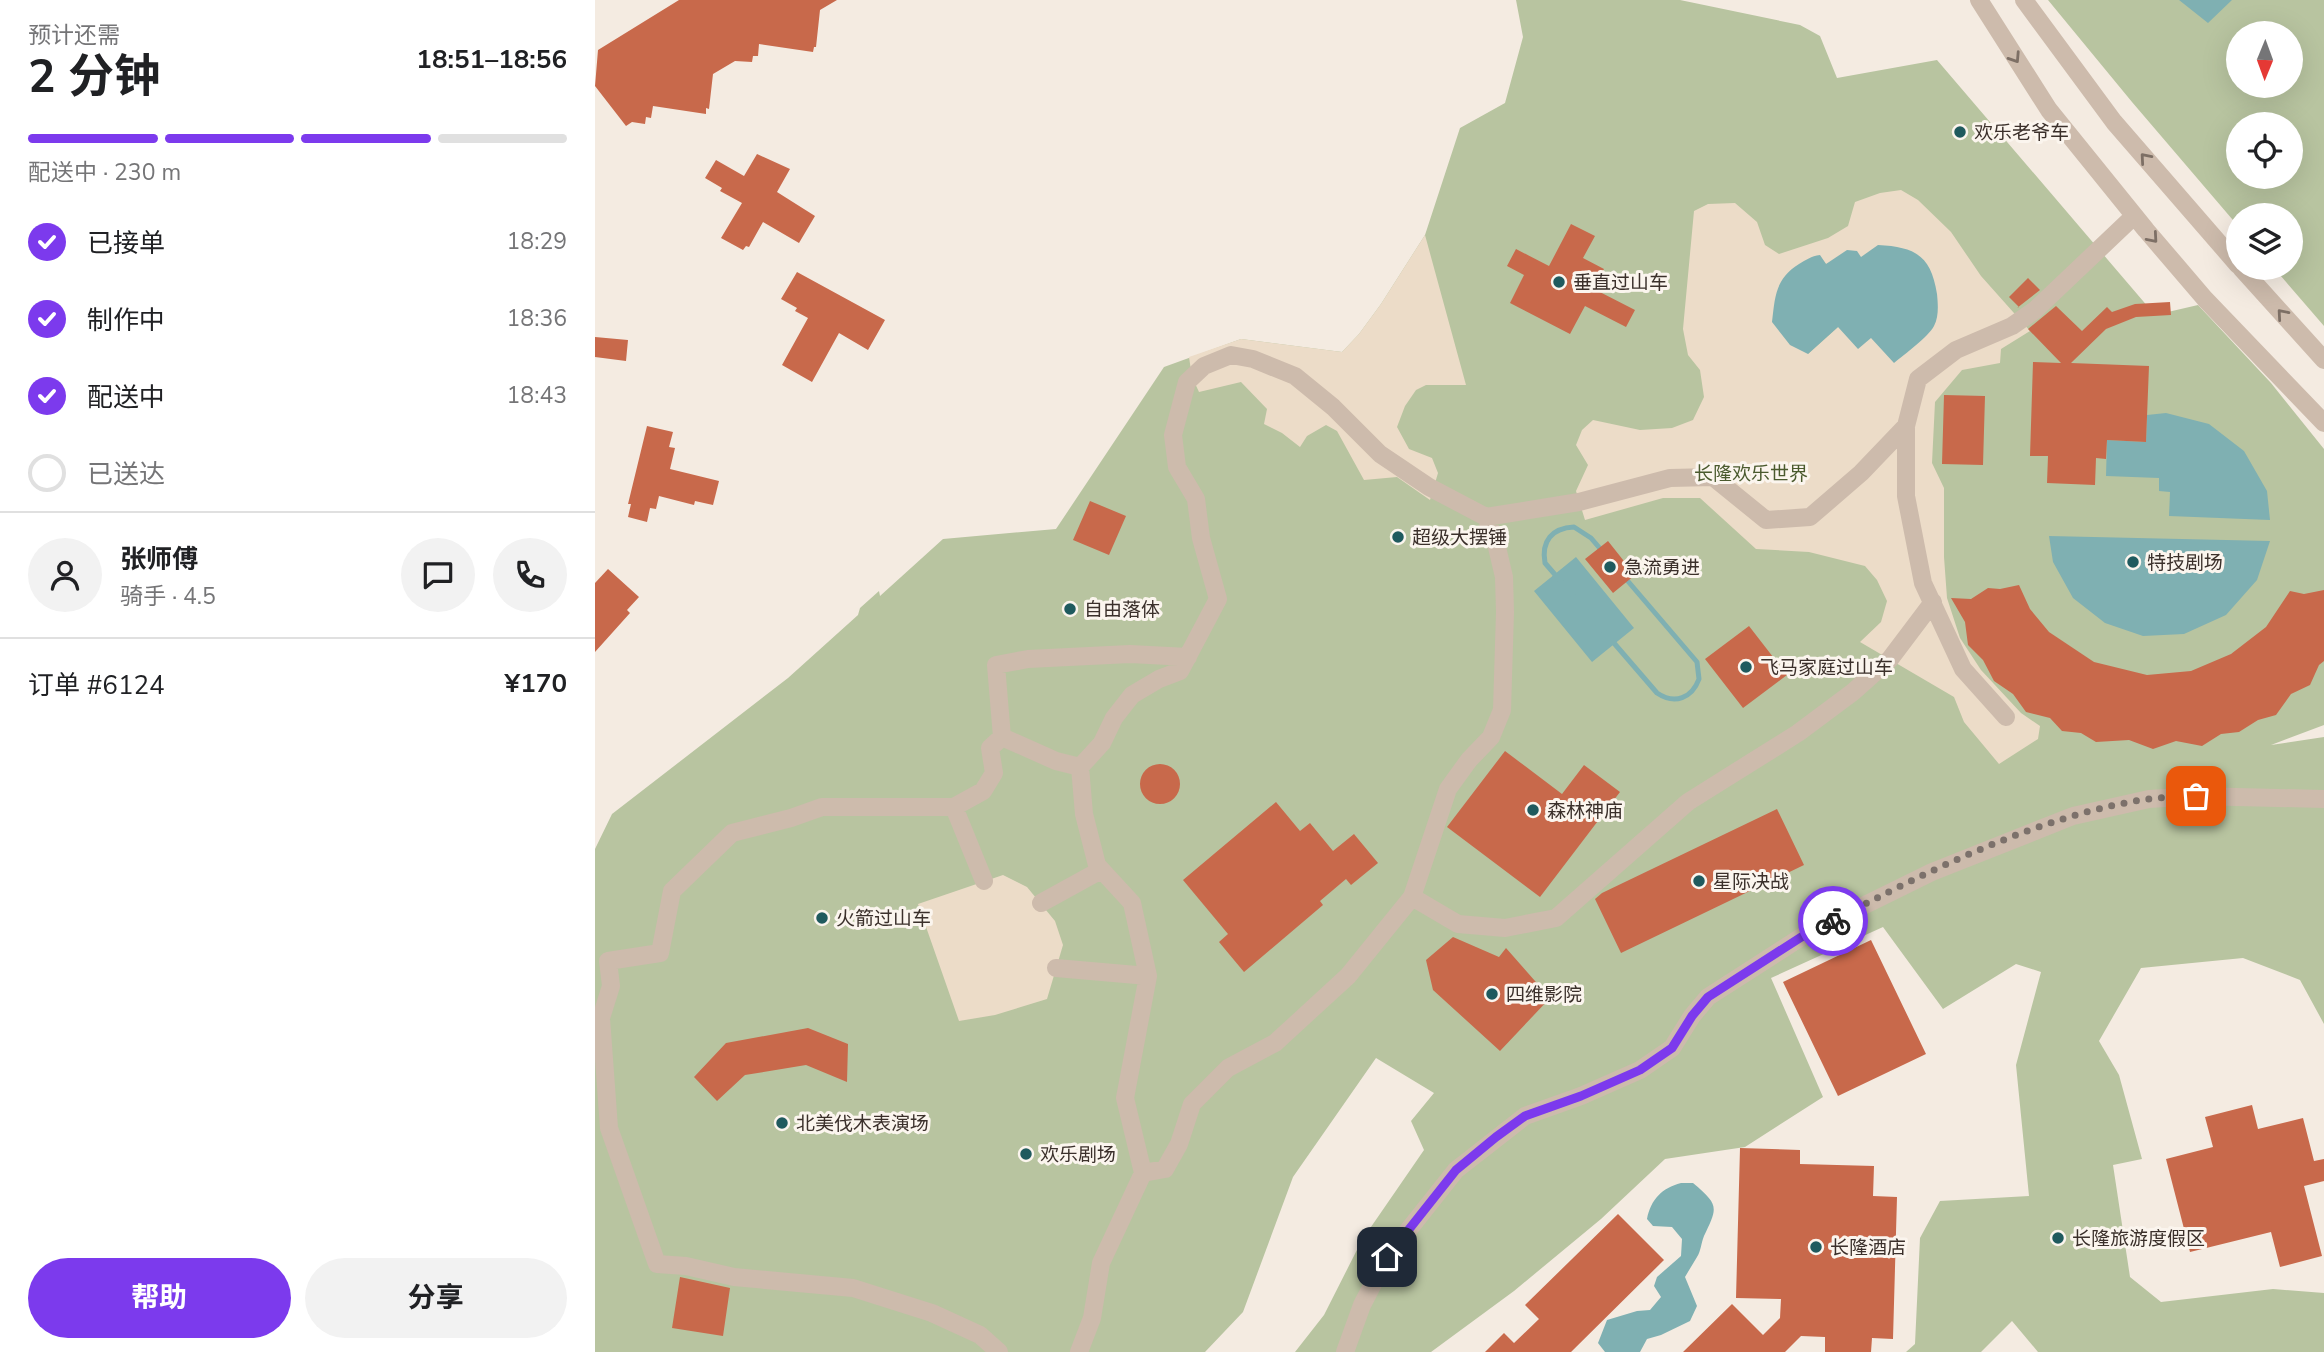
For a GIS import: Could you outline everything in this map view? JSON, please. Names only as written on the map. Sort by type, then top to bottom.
[{"type":"street","points":[[1979,0],[2049,110],[2134,216],[2205,299],[2324,423]]},
{"type":"street","points":[[2024,0],[2114,122],[2226,251]]},
{"type":"street","points":[[2006,717],[1963,669],[1923,583],[1906,496],[1906,426],[1918,379],[1955,350],[2012,326],[2035,310],[2134,216]]},
{"type":"street","points":[[2252,280],[2324,360]]},
{"type":"street","points":[[1079,1352],[1091,1318],[1101,1263],[1143,1173],[1125,1098],[1148,976],[1132,903],[1097,865],[1084,814],[1080,766],[1102,743],[1114,718],[1132,695],[1159,679],[1180,671],[1218,599],[1201,538],[1196,499],[1177,467],[1173,435],[1187,382],[1204,366],[1231,355],[1253,359],[1295,376],[1333,407],[1380,454],[1429,487],[1486,517],[1579,502],[1670,478],[1713,477],[1766,520],[1810,517],[1861,473],[1906,426]]},
{"type":"street","points":[[1143,1173],[1165,1169],[1179,1144],[1192,1104],[1228,1068],[1275,1043],[1348,976],[1412,897],[1448,789],[1469,760],[1491,737],[1502,710],[1504,577],[1496,543],[1486,517]]},
{"type":"street","points":[[1412,897],[1458,924],[1505,928],[1556,918],[1688,802],[1789,739],[1853,692],[1890,659],[1933,602]]},
{"type":"street","points":[[1002,737],[996,665],[1028,659],[1130,654],[1188,657]]},
{"type":"street","points":[[1002,737],[1056,761],[1080,766]]},
{"type":"street","points":[[999,1352],[980,1335],[932,1313],[853,1288],[734,1277],[686,1266],[657,1264],[602,1130],[601,1018],[611,986],[608,961],[660,953],[672,891],[732,833],[792,818],[822,807],[954,807],[983,791],[994,773],[990,748],[1002,737]]},
{"type":"street","points":[[1345,1352],[1362,1305],[1387,1257],[1456,1170],[1525,1116],[1581,1096],[1640,1070],[1672,1048],[1692,1016],[1708,997],[1806,934],[1932,872],[2073,816],[2149,799],[2196,796],[2324,799]]},
{"type":"street","points":[[954,807],[984,881]]},
{"type":"street","points":[[1041,903],[1101,870]]},
{"type":"street","points":[[1056,968],[1148,976]]},
{"type":"green space","name":"长隆欢乐世界","points":[[1516,0],[1680,0],[1800,25],[1820,36],[1837,78],[1937,60],[2155,315],[2198,305],[2271,383],[2324,449],[2324,725],[2271,745],[2324,737],[2324,1024],[2300,980],[2243,958],[2141,968],[2099,1041],[2119,1075],[2142,1159],[2113,1165],[2130,1277],[2161,1302],[2273,1289],[2324,1293],[2324,1352],[2038,1352],[2012,1321],[1981,1352],[1906,1352],[1915,1344],[1920,1238],[1940,1201],[2029,1196],[2016,1065],[2041,972],[2016,964],[1943,1009],[1883,927],[1771,978],[1823,1097],[1745,1147],[1665,1159],[1601,1219],[1514,1291],[1431,1352],[1295,1352],[1324,1315],[1362,1240],[1424,1150],[1411,1121],[1434,1093],[1376,1058],[1293,1177],[1243,1312],[1205,1352],[595,1352],[595,849],[612,814],[788,678],[858,615],[860,608],[879,591],[880,596],[943,539],[1056,529],[1164,367],[1241,339],[1342,352],[1381,304],[1425,235],[1460,128],[1505,103],[1523,37]]},
{"type":"green space","points":[[2048,0],[2324,0],[2324,326],[2284,280],[2303,280],[2303,203],[2226,203],[2226,212]]},
{"type":"shaded area","points":[[1901,190],[1918,200],[1951,232],[1981,276],[2030,331],[2001,349],[2000,363],[1962,370],[1935,402],[1932,463],[1944,488],[1947,598],[1960,638],[1981,670],[2021,713],[2040,726],[2038,739],[1999,764],[1964,722],[1954,697],[1860,642],[1881,622],[1887,601],[1877,580],[1865,566],[1809,552],[1756,549],[1700,498],[1663,498],[1585,520],[1576,491],[1588,465],[1576,445],[1582,430],[1593,420],[1640,430],[1672,428],[1693,420],[1704,397],[1700,370],[1688,355],[1683,329],[1694,211],[1708,204],[1735,203],[1757,222],[1765,245],[1779,254],[1828,238],[1848,226],[1855,202],[1880,193]],"holes":[[[1820,256],[1826,264],[1861,257],[1838,327],[1808,354]]]},
{"type":"shaded area","points":[[1425,235],[1466,385],[1426,385],[1416,390],[1405,406],[1397,427],[1409,449],[1432,458],[1438,473],[1430,500],[1397,477],[1364,480],[1337,431],[1326,425],[1307,436],[1300,447],[1282,433],[1264,424],[1267,409],[1241,382],[1199,392],[1192,377],[1189,357],[1241,339],[1342,352],[1381,304]]},
{"type":"shaded area","points":[[1003,875],[1027,887],[1055,921],[1063,945],[1047,999],[995,1015],[959,1021],[918,904]]},
{"type":"water","points":[[2179,0],[2232,0],[2208,23]]},
{"type":"water","points":[[1878,245],[1912,251],[1926,262],[1934,281],[1938,310],[1931,330],[1894,363],[1871,338],[1858,349],[1838,327],[1808,354],[1790,345],[1772,322],[1778,289],[1785,276],[1814,256],[1820,255],[1826,264],[1847,250],[1857,251],[1861,257]]},
{"type":"water","points":[[2166,413],[2209,424],[2244,451],[2267,491],[2270,520],[2169,516],[2170,492],[2159,491],[2159,478],[2106,476],[2107,440],[2146,442],[2147,415]]},
{"type":"water","points":[[2049,536],[2270,541],[2257,580],[2226,615],[2184,634],[2143,636],[2105,623],[2073,598],[2053,562]]},
{"type":"water","points":[[1576,557],[1634,628],[1592,662],[1534,591]]},
{"type":"water","points":[[1681,1183],[1693,1183],[1708,1196],[1714,1212],[1699,1252],[1685,1277],[1697,1306],[1690,1321],[1647,1339],[1640,1352],[1605,1352],[1598,1343],[1607,1320],[1650,1310],[1661,1297],[1654,1286],[1657,1277],[1681,1256],[1682,1239],[1672,1227],[1653,1226],[1647,1219],[1658,1195]]},
{"type":"building","points":[[679,0],[837,0],[820,10],[816,47],[813,52],[759,44],[758,56],[753,56],[752,62],[735,61],[713,74],[706,114],[653,106],[651,118],[646,117],[645,124],[632,122],[626,126],[595,86],[598,50]]},
{"type":"building","points":[[757,154],[790,169],[777,192],[815,216],[799,243],[763,222],[749,247],[746,246],[743,250],[721,238],[742,203],[720,191],[722,188],[705,178],[716,160],[744,176]]},
{"type":"building","name":"垂直过山车","points":[[1571,224],[1595,236],[1583,258],[1604,269],[1594,289],[1635,310],[1626,327],[1585,306],[1570,334],[1510,303],[1524,275],[1507,266],[1516,249],[1549,266]]},
{"type":"building","points":[[797,272],[885,320],[868,350],[839,333],[812,382],[782,365],[808,318],[781,299]]},
{"type":"building","points":[[2028,278],[2040,290],[2019,307],[2009,297]]},
{"type":"building","points":[[2170,302],[2171,315],[2136,317],[2106,329],[2071,363],[2149,366],[2146,442],[2107,440],[2106,459],[2096,458],[2095,485],[2047,483],[2048,456],[2030,456],[2033,362],[2061,363],[2028,329],[2056,306],[2082,331],[2107,307],[2112,312],[2135,304]]},
{"type":"building","points":[[595,337],[628,340],[626,361],[595,357]]},
{"type":"building","points":[[1944,395],[1985,396],[1983,465],[1942,464]]},
{"type":"building","points":[[647,426],[673,432],[669,447],[675,448],[670,469],[719,481],[713,505],[695,501],[694,505],[659,496],[656,509],[650,508],[647,522],[628,517],[631,504],[628,504]]},
{"type":"building","points":[[1090,501],[1126,516],[1109,555],[1073,540]]},
{"type":"building","name":"急流勇进","points":[[1608,541],[1635,575],[1613,593],[1585,559]]},
{"type":"building","points":[[608,569],[639,597],[627,610],[630,613],[595,652],[595,583]]},
{"type":"building","points":[[2019,585],[2030,609],[2049,632],[2094,662],[2147,675],[2191,671],[2231,654],[2266,627],[2290,591],[2304,594],[2324,590],[2324,661],[2319,665],[2310,685],[2291,694],[2276,715],[2258,720],[2239,732],[2221,734],[2202,746],[2176,741],[2153,749],[2129,740],[2096,742],[2081,733],[2062,731],[2050,718],[2026,712],[2013,694],[1994,681],[1983,660],[1968,645],[1965,622],[1951,598],[1971,599],[1988,588],[2000,589]]},
{"type":"building","name":"飞马家庭过山车","points":[[1749,626],[1787,675],[1743,708],[1705,659]]},
{"type":"building","name":"森林神庙","points":[[1505,751],[1562,794],[1584,765],[1620,792],[1540,897],[1447,827]]},
{"type":"building","points":[[1160,764],[1174,770],[1180,784],[1174,798],[1160,804],[1146,798],[1140,784],[1146,770]]},
{"type":"building","points":[[1276,802],[1300,831],[1310,823],[1333,851],[1354,834],[1378,863],[1351,885],[1346,879],[1320,901],[1323,905],[1244,972],[1219,942],[1228,934],[1183,880]]},
{"type":"building","name":"星际决战","points":[[1777,809],[1804,865],[1621,953],[1595,899],[1602,893]]},
{"type":"building","name":"四维影院","points":[[1453,937],[1499,957],[1506,948],[1550,998],[1500,1051],[1433,990],[1426,960]]},
{"type":"building","points":[[1871,940],[1926,1054],[1838,1096],[1783,982]]},
{"type":"building","points":[[808,1028],[848,1044],[847,1082],[806,1065],[745,1075],[717,1101],[694,1077],[726,1043]]},
{"type":"building","points":[[2252,1105],[2258,1129],[2303,1118],[2314,1161],[2324,1159],[2324,1181],[2304,1186],[2322,1256],[2280,1267],[2271,1232],[2190,1252],[2166,1159],[2213,1147],[2205,1117]]},
{"type":"building","name":"长隆酒店","points":[[1740,1148],[1800,1150],[1800,1164],[1874,1166],[1873,1196],[1897,1197],[1893,1339],[1872,1338],[1871,1352],[1825,1352],[1825,1337],[1801,1336],[1785,1352],[1683,1352],[1732,1304],[1763,1335],[1780,1318],[1781,1299],[1736,1298]]},
{"type":"building","points":[[1618,1214],[1664,1260],[1571,1352],[1485,1352],[1504,1333],[1514,1343],[1539,1319],[1525,1305]]},
{"type":"building","points":[[680,1277],[730,1288],[723,1336],[672,1328]]},
{"type":"waterway","points":[[1574,527],[1591,538],[1697,662],[1699,679],[1687,695],[1670,699],[1657,693],[1545,563],[1545,548],[1550,537],[1560,530],[1574,527]]},
{"type":"way so far","points":[[1833,921],[1932,872],[2073,816],[2149,799],[2196,796]]},
{"type":"place","name":"欢乐老爷车","points":[[1960,132]]},
{"type":"place","name":"垂直过山车","points":[[1559,282]]},
{"type":"place","name":"超级大摆锤","points":[[1398,537]]},
{"type":"place","name":"特技剧场","points":[[2133,562]]},
{"type":"place","name":"急流勇进","points":[[1610,567]]},
{"type":"place","name":"自由落体","points":[[1070,609]]},
{"type":"place","name":"飞马家庭过山车","points":[[1746,667]]},
{"type":"place","name":"森林神庙","points":[[1533,810]]},
{"type":"place","name":"星际决战","points":[[1699,881]]},
{"type":"place","name":"火箭过山车","points":[[822,918]]},
{"type":"place","name":"四维影院","points":[[1492,994]]},
{"type":"place","name":"北美伐木表演场","points":[[782,1123]]},
{"type":"place","name":"欢乐剧场","points":[[1026,1154]]},
{"type":"place","name":"长隆旅游度假区","points":[[2058,1238]]},
{"type":"place","name":"长隆酒店","points":[[1816,1247]]},
{"type":"route","points":[[1387,1257],[1456,1170],[1496,1137],[1525,1116],[1581,1096],[1640,1070],[1672,1048],[1692,1016],[1708,997],[1806,934],[1833,921]]}]
